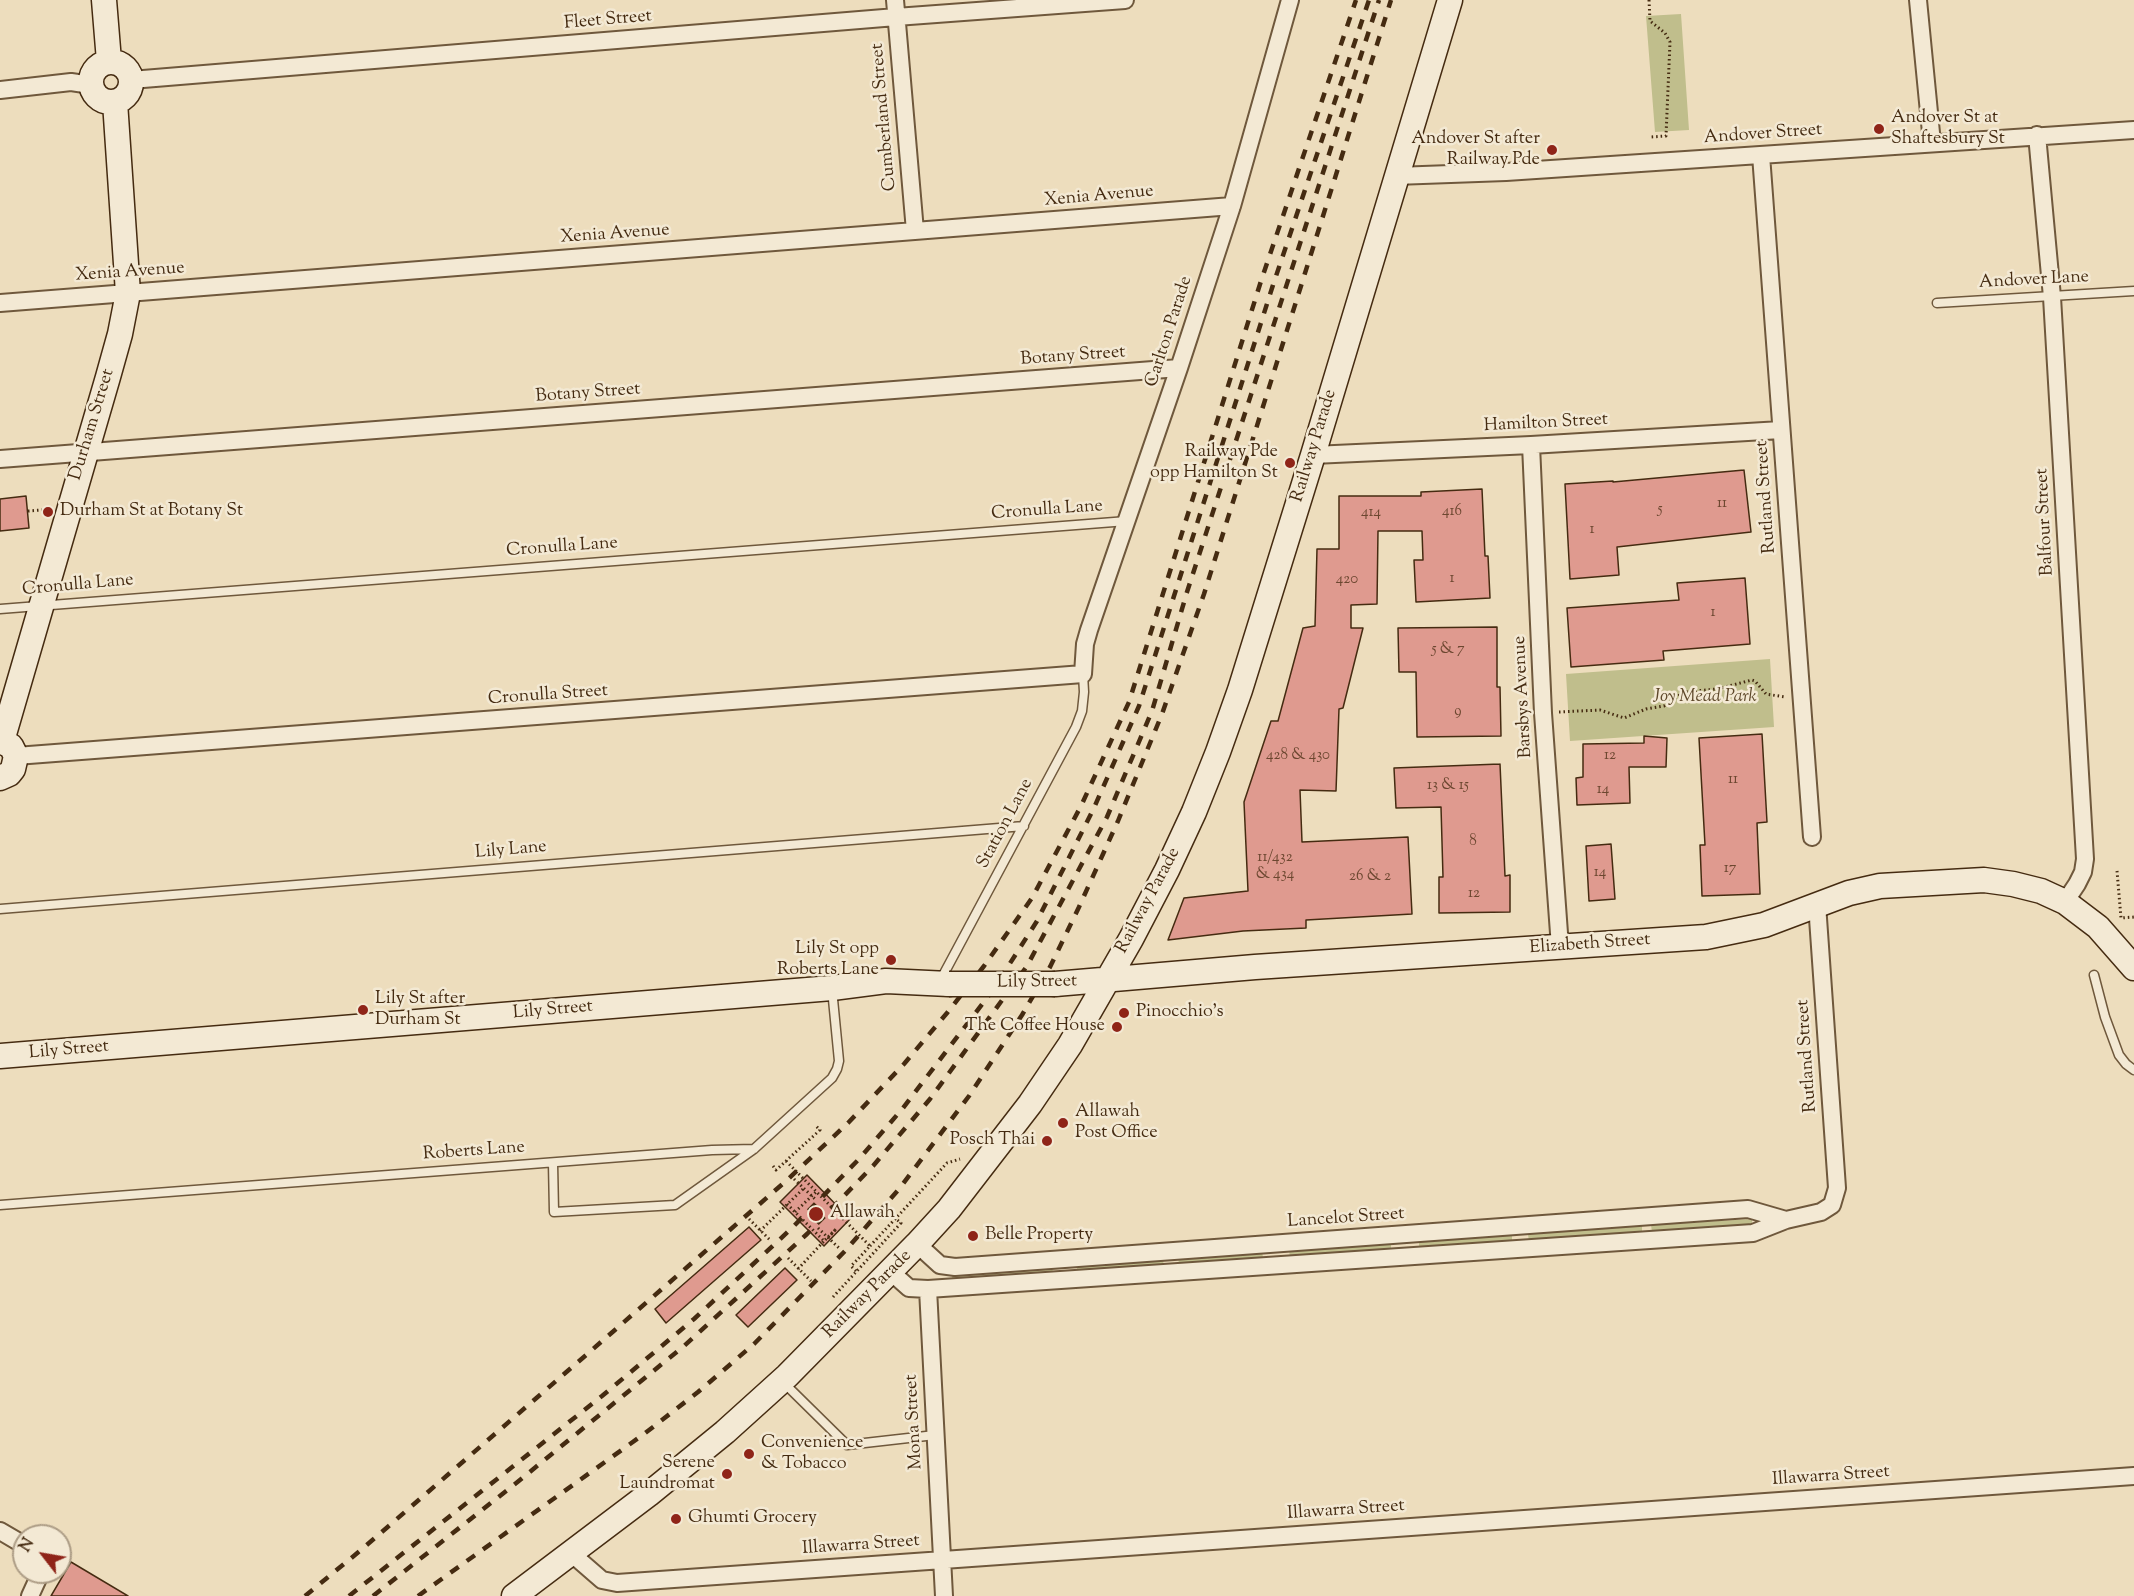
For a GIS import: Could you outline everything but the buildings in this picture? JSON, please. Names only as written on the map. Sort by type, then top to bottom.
[{"type":"main road","points":[[104,0],[109,62]]},
{"type":"main road","name":"Railway Parade","points":[[514,1596],[572,1554],[725,1432],[782,1381],[917,1244],[975,1176],[1030,1104],[1070,1044],[1167,870],[1218,752],[1244,678],[1450,0]]},
{"type":"main road","points":[[109,62],[115,62],[127,68],[131,80],[129,91],[116,102],[102,100],[91,85],[93,72],[103,63],[109,62]]},
{"type":"main road","name":"Durham Street","points":[[6,746],[40,606],[120,334],[128,293],[116,102]]},
{"type":"main road","points":[[0,778],[14,769],[6,746]]},
{"type":"main road","name":"Elizabeth Street","points":[[1106,982],[1147,975],[1706,937],[1764,925],[1849,893],[1880,886],[1984,880],[2041,891],[2065,902],[2098,927],[2134,968]]},
{"type":"main road","name":"Lily Street","points":[[0,1056],[832,988],[886,981],[944,984],[1106,982]]},
{"type":"street","name":"Fleet Street","points":[[131,80],[895,8],[1125,0]]},
{"type":"street","name":"Carlton Parade","points":[[1083,674],[1085,644],[1232,206],[1290,0]]},
{"type":"street","points":[[1918,0],[1932,143]]},
{"type":"street","name":"Cumberland Street","points":[[895,8],[915,231]]},
{"type":"street","points":[[0,90],[71,82],[91,85]]},
{"type":"street","name":"Andover Street","points":[[1395,176],[1506,172],[2134,130]]},
{"type":"street","name":"Balfour Street","points":[[2037,135],[2052,297],[2085,859],[2077,884],[2065,902]]},
{"type":"street","name":"Rutland Street","points":[[1761,155],[1812,837]]},
{"type":"street","name":"Xenia Avenue","points":[[0,303],[1232,206]]},
{"type":"street","name":"Botany Street","points":[[0,459],[1179,368]]},
{"type":"street","name":"Hamilton Street","points":[[1313,454],[1531,445],[1781,430]]},
{"type":"street","name":"Barsbys Avenue","points":[[1531,445],[1543,713],[1560,947]]},
{"type":"street","name":"Cronulla Street","points":[[6,746],[1083,674]]},
{"type":"street","name":"Rutland Street","points":[[1817,904],[1837,1188],[1832,1205]]},
{"type":"street","name":"Lancelot Street","points":[[928,1289],[1753,1233],[1786,1220],[1812,1216],[1832,1205]]},
{"type":"street","name":"Lancelot Street","points":[[940,1265],[950,1268],[1749,1209],[1786,1220]]},
{"type":"street","points":[[891,1272],[909,1288],[928,1289],[937,1279],[940,1265],[917,1244]]},
{"type":"street","name":"Mona Street","points":[[928,1289],[944,1596]]},
{"type":"street","name":"Illawarra Street","points":[[572,1554],[602,1580],[617,1583],[2134,1476]]},
{"type":"lane","name":"Andover Lane","points":[[1937,303],[2134,291]]},
{"type":"lane","name":"Cronulla Lane","points":[[0,609],[1127,521]]},
{"type":"lane","name":"Station Lane","points":[[944,984],[1076,727],[1082,711],[1083,674]]},
{"type":"lane","name":"Lily Lane","points":[[0,909],[1024,826]]},
{"type":"lane","points":[[2094,975],[2105,1017],[2119,1054],[2134,1070]]},
{"type":"lane","points":[[553,1162],[554,1212],[675,1205],[754,1149],[825,1085],[837,1069],[838,1051],[832,988]]},
{"type":"lane","name":"Roberts Lane","points":[[0,1205],[712,1150],[754,1149]]},
{"type":"lane","points":[[782,1381],[847,1445],[935,1435]]},
{"type":"path","points":[[1649,0],[1650,21],[1665,33],[1670,42],[1666,136],[1651,136]]},
{"type":"path","points":[[28,511],[42,510]]},
{"type":"path","points":[[1543,713],[1592,709],[1624,718],[1646,709],[1664,706],[1684,692],[1717,689],[1752,680],[1766,694],[1801,697]]},
{"type":"path","points":[[2117,871],[2121,918],[2134,917]]},
{"type":"path","points":[[773,1166],[776,1170],[820,1130],[816,1126]]},
{"type":"path","points":[[856,1271],[851,1266],[947,1163],[965,1157]]},
{"type":"path","points":[[786,1161],[870,1246]]},
{"type":"path","points":[[794,1179],[815,1199]]},
{"type":"path","points":[[760,1231],[797,1192],[804,1188]]},
{"type":"path","points":[[795,1212],[816,1192]]},
{"type":"path","points":[[787,1204],[824,1241]]},
{"type":"path","points":[[749,1219],[771,1241]]},
{"type":"path","points":[[832,1299],[835,1293],[901,1223],[897,1219]]},
{"type":"path","points":[[818,1228],[840,1249]]},
{"type":"path","points":[[798,1269],[836,1229],[828,1238]]},
{"type":"path","points":[[788,1258],[811,1281]]},
{"type":"green space","points":[[1681,14],[1689,130],[1655,132],[1646,16]]},
{"type":"green space","name":"Joy Mead Park","points":[[1770,659],[1774,727],[1570,741],[1566,674]]},
{"type":"green space","points":[[1752,1219],[1752,1226],[1652,1232],[1651,1225]]},
{"type":"green space","points":[[1642,1226],[1642,1234],[1529,1242],[1528,1234]]},
{"type":"green space","points":[[1512,1235],[1512,1243],[1419,1249],[1419,1241]]},
{"type":"green space","points":[[1391,1242],[1391,1250],[1290,1257],[1289,1250]]},
{"type":"green space","points":[[1262,1251],[1263,1258],[1179,1264],[1178,1257]]},
{"type":"green space","points":[[1163,1259],[1164,1266],[1077,1272],[1077,1265]]},
{"type":"green space","points":[[1052,1266],[1053,1273],[952,1280],[952,1273]]},
{"type":"railway","points":[[305,1596],[786,1181],[848,1123],[904,1064],[947,1013],[984,966],[1032,898],[1081,806],[1129,702],[1261,281],[1356,0]]},
{"type":"railway","points":[[349,1596],[602,1396],[694,1319],[792,1228],[859,1159],[903,1108],[993,990],[1037,921],[1093,810],[1139,706],[1273,285],[1369,0]]},
{"type":"railway","points":[[373,1596],[684,1346],[807,1234],[873,1166],[930,1099],[1027,966],[1107,817],[1152,711],[1187,592],[1379,0]]},
{"type":"railway","points":[[418,1596],[644,1434],[754,1344],[845,1251],[899,1189],[969,1096],[1022,1015],[1050,967],[1079,907],[1118,821],[1162,714],[1204,594],[1391,0]]},
{"type":"place","name":"Andover St at Shaftesbury St","points":[[1879,129]]},
{"type":"place","name":"Andover St after Railway Pde","points":[[1552,150]]},
{"type":"place","name":"Railway Pde opp Hamilton St","points":[[1290,463]]},
{"type":"place","name":"Durham St at Botany St","points":[[48,512]]},
{"type":"place","name":"Lily St opp Roberts Lane","points":[[891,960]]},
{"type":"place","name":"Lily St after Durham St","points":[[363,1010]]},
{"type":"place","name":"Pinocchio's","points":[[1124,1013]]},
{"type":"place","name":"The Coffee House","points":[[1117,1027]]},
{"type":"place","name":"Allawah Post Office","points":[[1063,1123]]},
{"type":"place","name":"Posch Thai","points":[[1047,1141]]},
{"type":"place","name":"Allawah","points":[[816,1214]]},
{"type":"place","name":"Belle Property","points":[[973,1236]]},
{"type":"place","name":"Convenience & Tobacco","points":[[749,1454]]},
{"type":"place","name":"Serene Laundromat","points":[[727,1474]]},
{"type":"place","name":"Ghumti Grocery","points":[[676,1519]]}]
